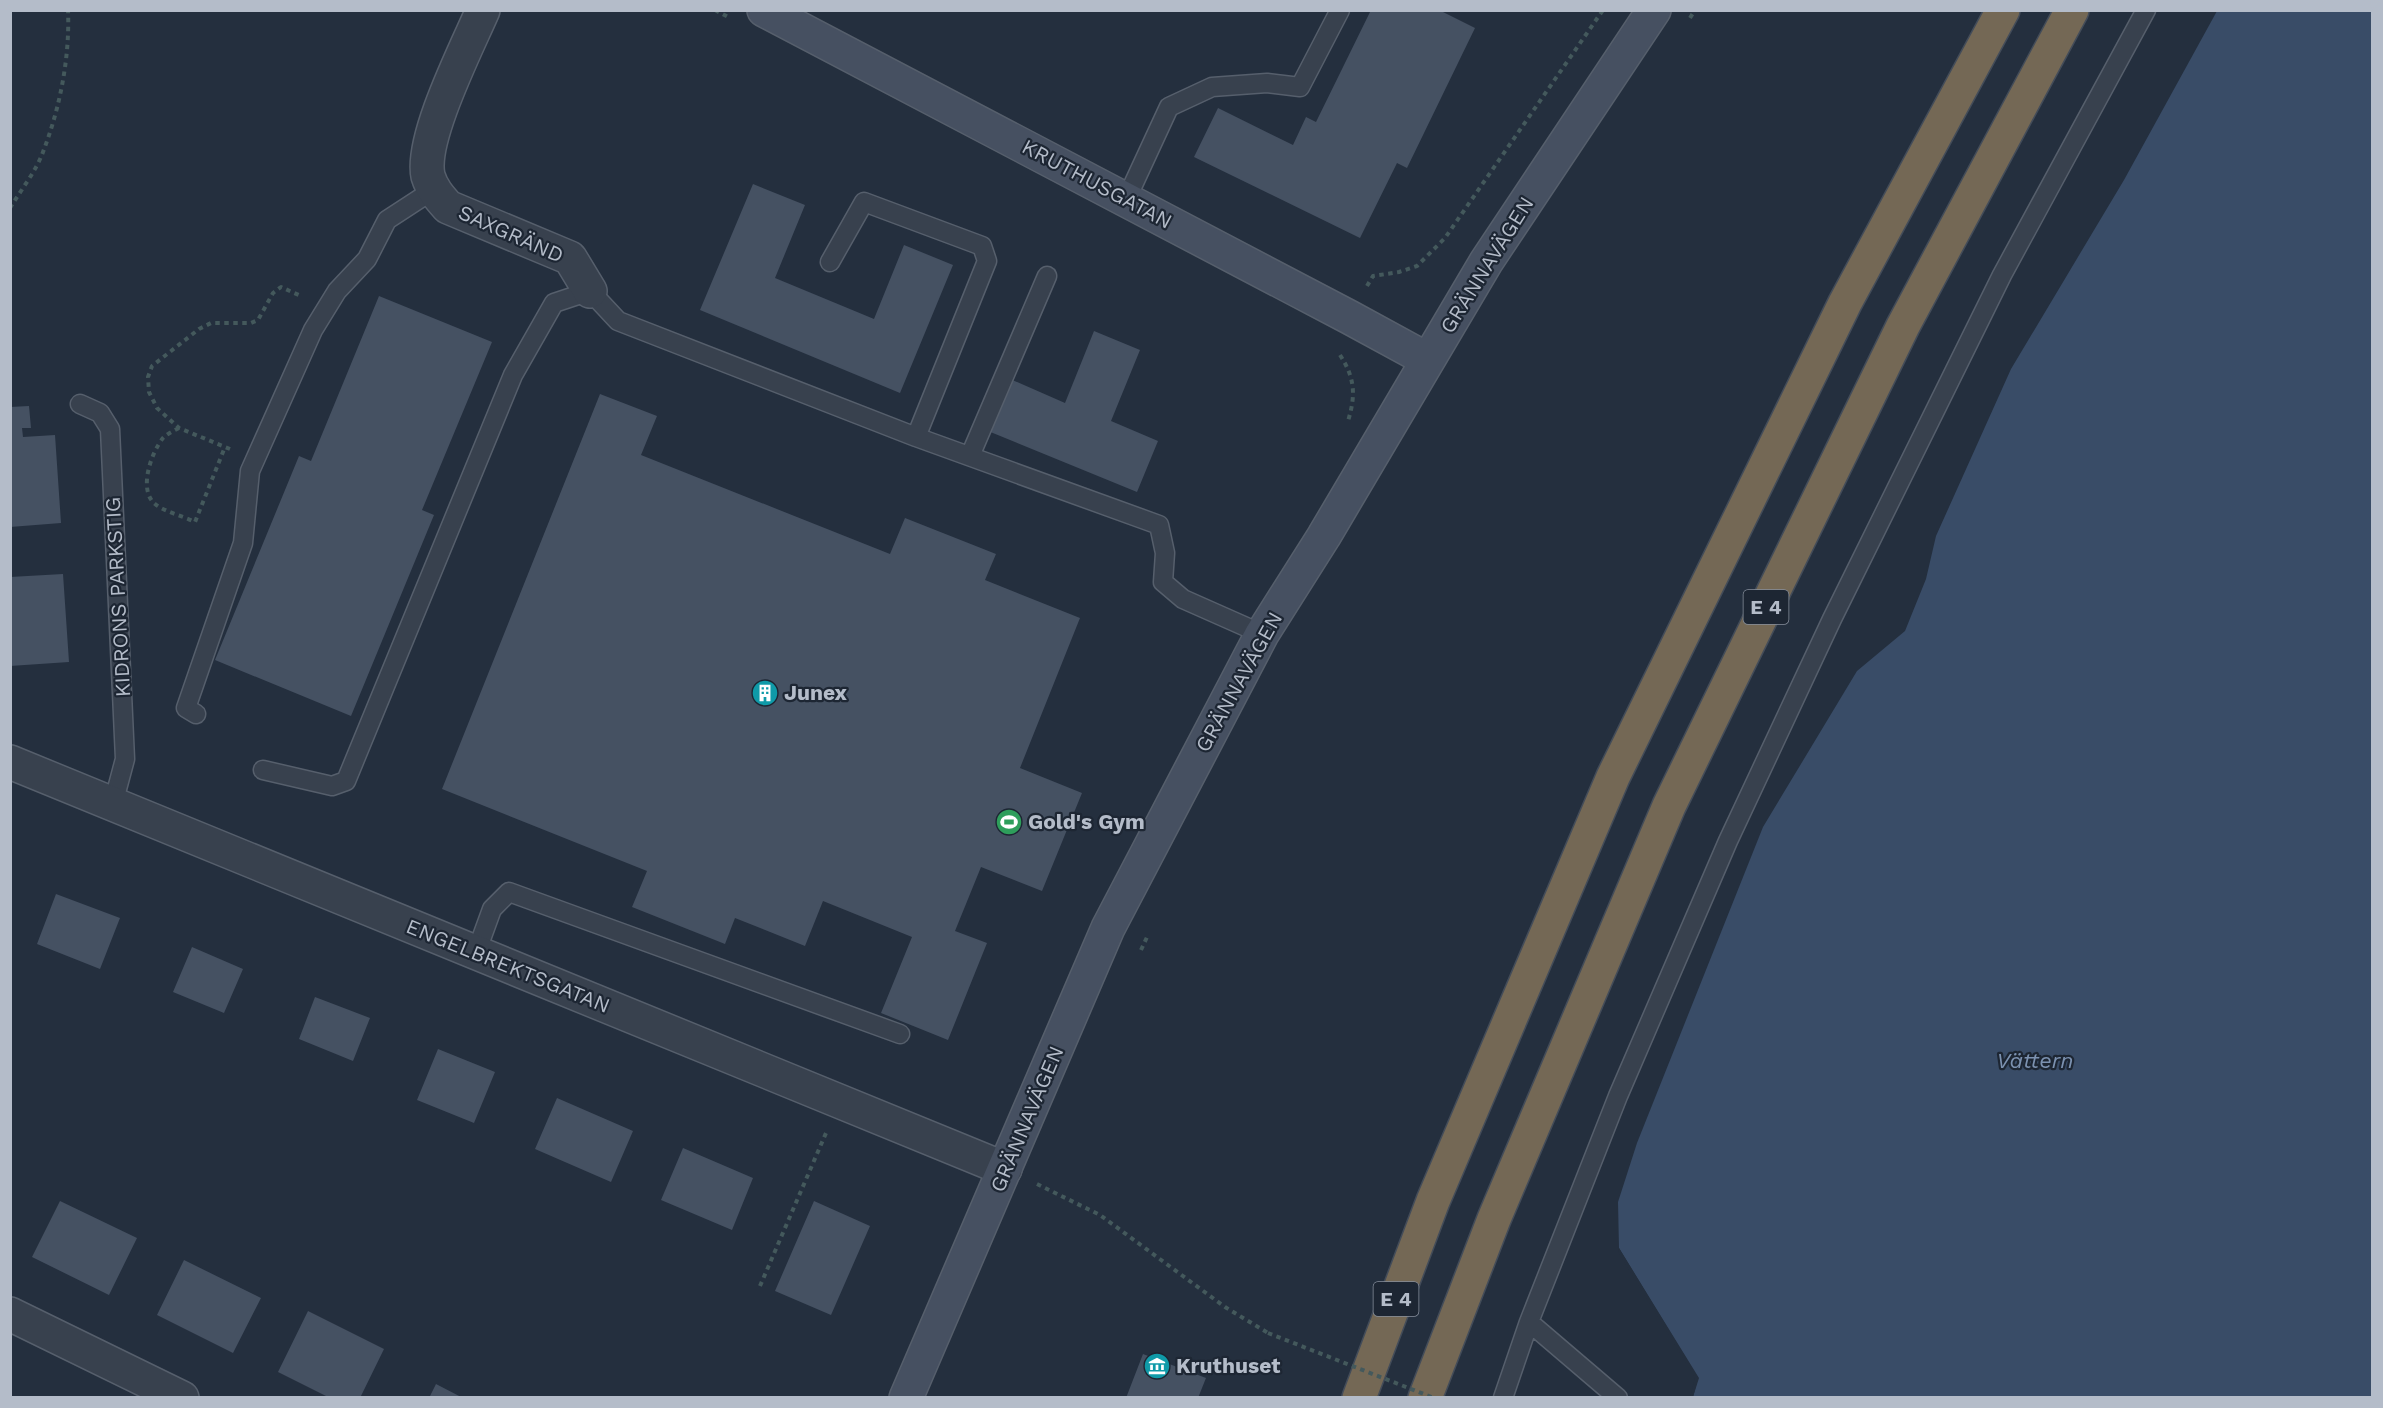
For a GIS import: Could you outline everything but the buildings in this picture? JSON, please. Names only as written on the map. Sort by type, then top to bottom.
[{"type":"highway","name":"E 4","points":[[1359,1398],[1433,1201],[1613,777],[1845,303],[2003,10]]},
{"type":"highway","name":"E 4","points":[[1425,1398],[1494,1219],[1669,806],[1904,326],[2072,10]]},
{"type":"main road","name":"KRUTHUSGATAN","points":[[764,10],[1428,360]]},
{"type":"main road","name":"GRÄNNAVÄGEN","points":[[906,1398],[1108,928],[1262,634],[1324,536],[1486,262],[1654,10]]},
{"type":"street","points":[[433,190],[428,174],[428,156],[435,128],[483,10]]},
{"type":"street","name":"SAXGRÄND","points":[[433,190],[448,207],[570,258],[590,291]]},
{"type":"street","name":"ENGELBREKTSGATAN","points":[[10,762],[1005,1169]]},
{"type":"street","points":[[10,1314],[182,1398]]},
{"type":"lane","points":[[1126,200],[1169,107],[1212,87],[1267,83],[1300,87],[1340,10]]},
{"type":"lane","points":[[1503,1398],[1529,1322],[1618,1096],[1728,841],[1832,619],[2002,275],[2146,10]]},
{"type":"lane","points":[[196,714],[186,708],[243,543],[250,471],[313,330],[337,291],[367,259],[387,220],[433,190]]},
{"type":"lane","points":[[830,262],[864,202],[982,246],[987,261],[916,437]]},
{"type":"lane","points":[[970,456],[1047,276]]},
{"type":"lane","points":[[264,770],[332,786],[346,781],[513,375],[554,303],[590,291],[618,321],[916,437],[1159,525],[1165,553],[1164,582],[1183,599],[1262,634]]},
{"type":"lane","name":"KIDRONS PARKSTIG","points":[[80,404],[100,413],[110,429],[125,759],[113,804]]},
{"type":"lane","points":[[476,953],[492,909],[510,892],[900,1034]]},
{"type":"lane","points":[[1529,1322],[1618,1398]]},
{"type":"path","points":[[10,208],[43,153],[58,104],[65,63],[68,10]]},
{"type":"path","points":[[1349,317],[1373,276],[1399,272],[1417,266],[1445,238],[1602,10]]},
{"type":"path","points":[[1689,20],[1695,10]]},
{"type":"path","points":[[255,459],[179,428],[157,408],[149,392],[148,377],[152,366],[199,329],[212,323],[258,320],[273,293],[281,287],[327,307]]},
{"type":"path","points":[[179,428],[164,436],[154,451],[147,478],[147,492],[155,504],[195,522],[225,447]]},
{"type":"path","points":[[1139,954],[1149,933]]},
{"type":"path","points":[[760,1286],[840,1102]]},
{"type":"path","points":[[1040,1173],[1036,1183],[1100,1215],[1225,1307],[1268,1333],[1434,1398]]},
{"type":"water","name":"Vättern","points":[[2217,11],[2372,11],[2372,1397],[1693,1397],[1698,1378],[1619,1248],[1618,1202],[1637,1143],[1763,827],[1857,671],[1905,631],[1926,579],[1936,536],[2011,369],[2124,180]]},
{"type":"pier","points":[[1619,1248],[1699,1378],[1693,1397],[1690,1397],[1695,1378],[1618,1252]]},
{"type":"place","name":"Junex","points":[[765,693]]},
{"type":"place","name":"Gold's Gym","points":[[1009,822]]},
{"type":"place","name":"Kruthuset","points":[[1157,1366]]}]
